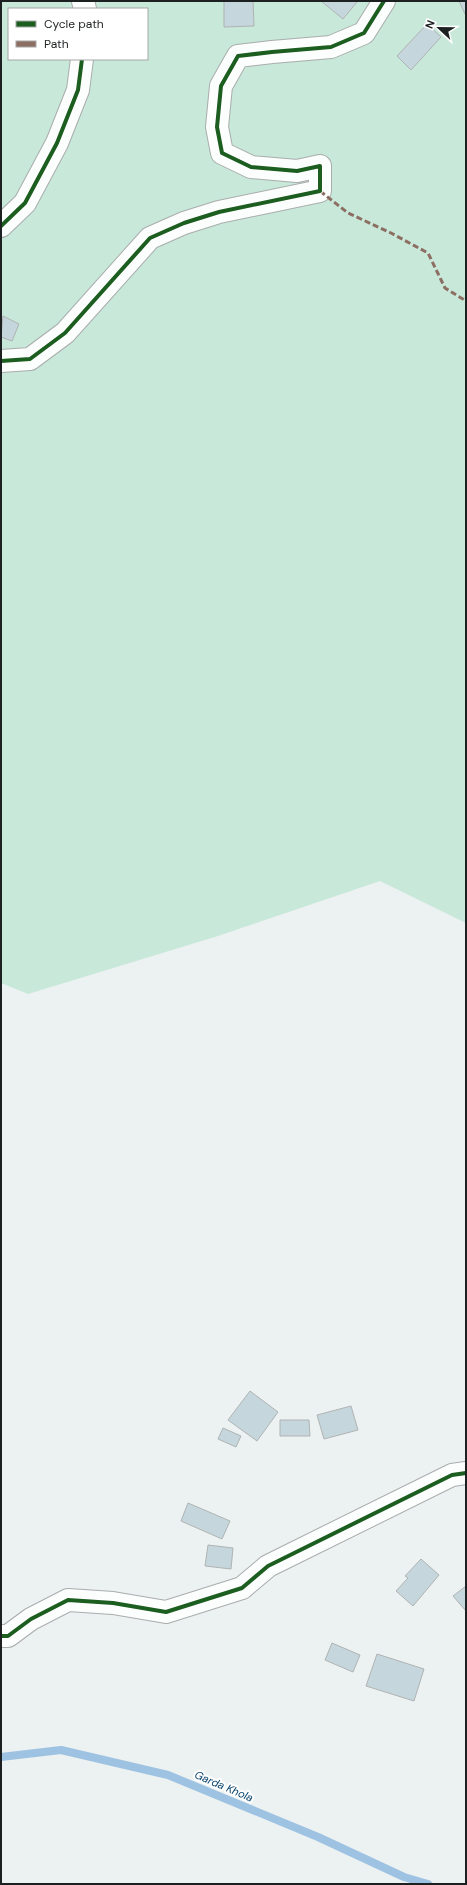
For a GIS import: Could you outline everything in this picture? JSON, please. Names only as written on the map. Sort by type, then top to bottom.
[{"type":"street","points":[[1,361],[30,359],[65,333],[150,238],[184,223],[219,212],[320,191],[320,166],[297,171],[251,167],[222,153],[217,127],[221,86],[238,56],[331,47],[364,33],[384,1]]},
{"type":"street","points":[[1,226],[25,203],[57,143],[78,90],[82,60]]},
{"type":"street","points":[[1,1636],[8,1636],[31,1619],[68,1600],[113,1603],[166,1612],[242,1588],[268,1566],[452,1475],[466,1473]]},
{"type":"green space","points":[[1,1],[466,1],[466,923],[380,881],[218,936],[28,994],[1,983]]},
{"type":"building","points":[[224,1],[253,1],[254,26],[224,27]]},
{"type":"building","points":[[321,1],[355,1],[357,2],[343,19]]},
{"type":"building","points":[[459,1],[466,1],[465,14]]},
{"type":"building","points":[[427,24],[441,37],[411,70],[397,56]]},
{"type":"building","points":[[3,316],[19,324],[12,341],[1,337]]},
{"type":"building","points":[[250,1391],[278,1412],[257,1441],[228,1420]]},
{"type":"building","points":[[351,1406],[358,1430],[324,1439],[317,1415]]},
{"type":"building","points":[[280,1420],[309,1420],[310,1436],[280,1436]]},
{"type":"building","points":[[223,1428],[241,1436],[236,1447],[218,1439]]},
{"type":"building","points":[[188,1503],[230,1521],[222,1539],[181,1521]]},
{"type":"building","points":[[208,1545],[233,1548],[231,1569],[205,1566]]},
{"type":"building","points":[[421,1559],[439,1575],[413,1606],[396,1591],[408,1578],[405,1576]]},
{"type":"building","points":[[466,1586],[466,1611],[453,1596]]},
{"type":"building","points":[[332,1643],[360,1655],[353,1672],[325,1660]]},
{"type":"building","points":[[377,1654],[424,1669],[414,1701],[366,1686]]},
{"type":"waterway","name":"Garda Khola","points":[[1,1757],[61,1750],[168,1775],[318,1837],[404,1877],[428,1884]]},
{"type":"marked path","points":[[320,191],[348,213],[391,233],[428,253],[445,288],[466,301]]},
{"type":"cycle path","points":[[1,361],[30,359],[65,333],[150,238],[184,223],[219,212],[320,191],[320,166],[297,171],[251,167],[222,153],[217,127],[221,86],[238,56],[331,47],[364,33],[384,1]]},
{"type":"cycle path","points":[[1,226],[25,203],[57,143],[78,90],[82,60]]},
{"type":"cycle path","points":[[1,1636],[8,1636],[31,1619],[68,1600],[113,1603],[166,1612],[242,1588],[268,1566],[452,1475],[466,1473]]}]
